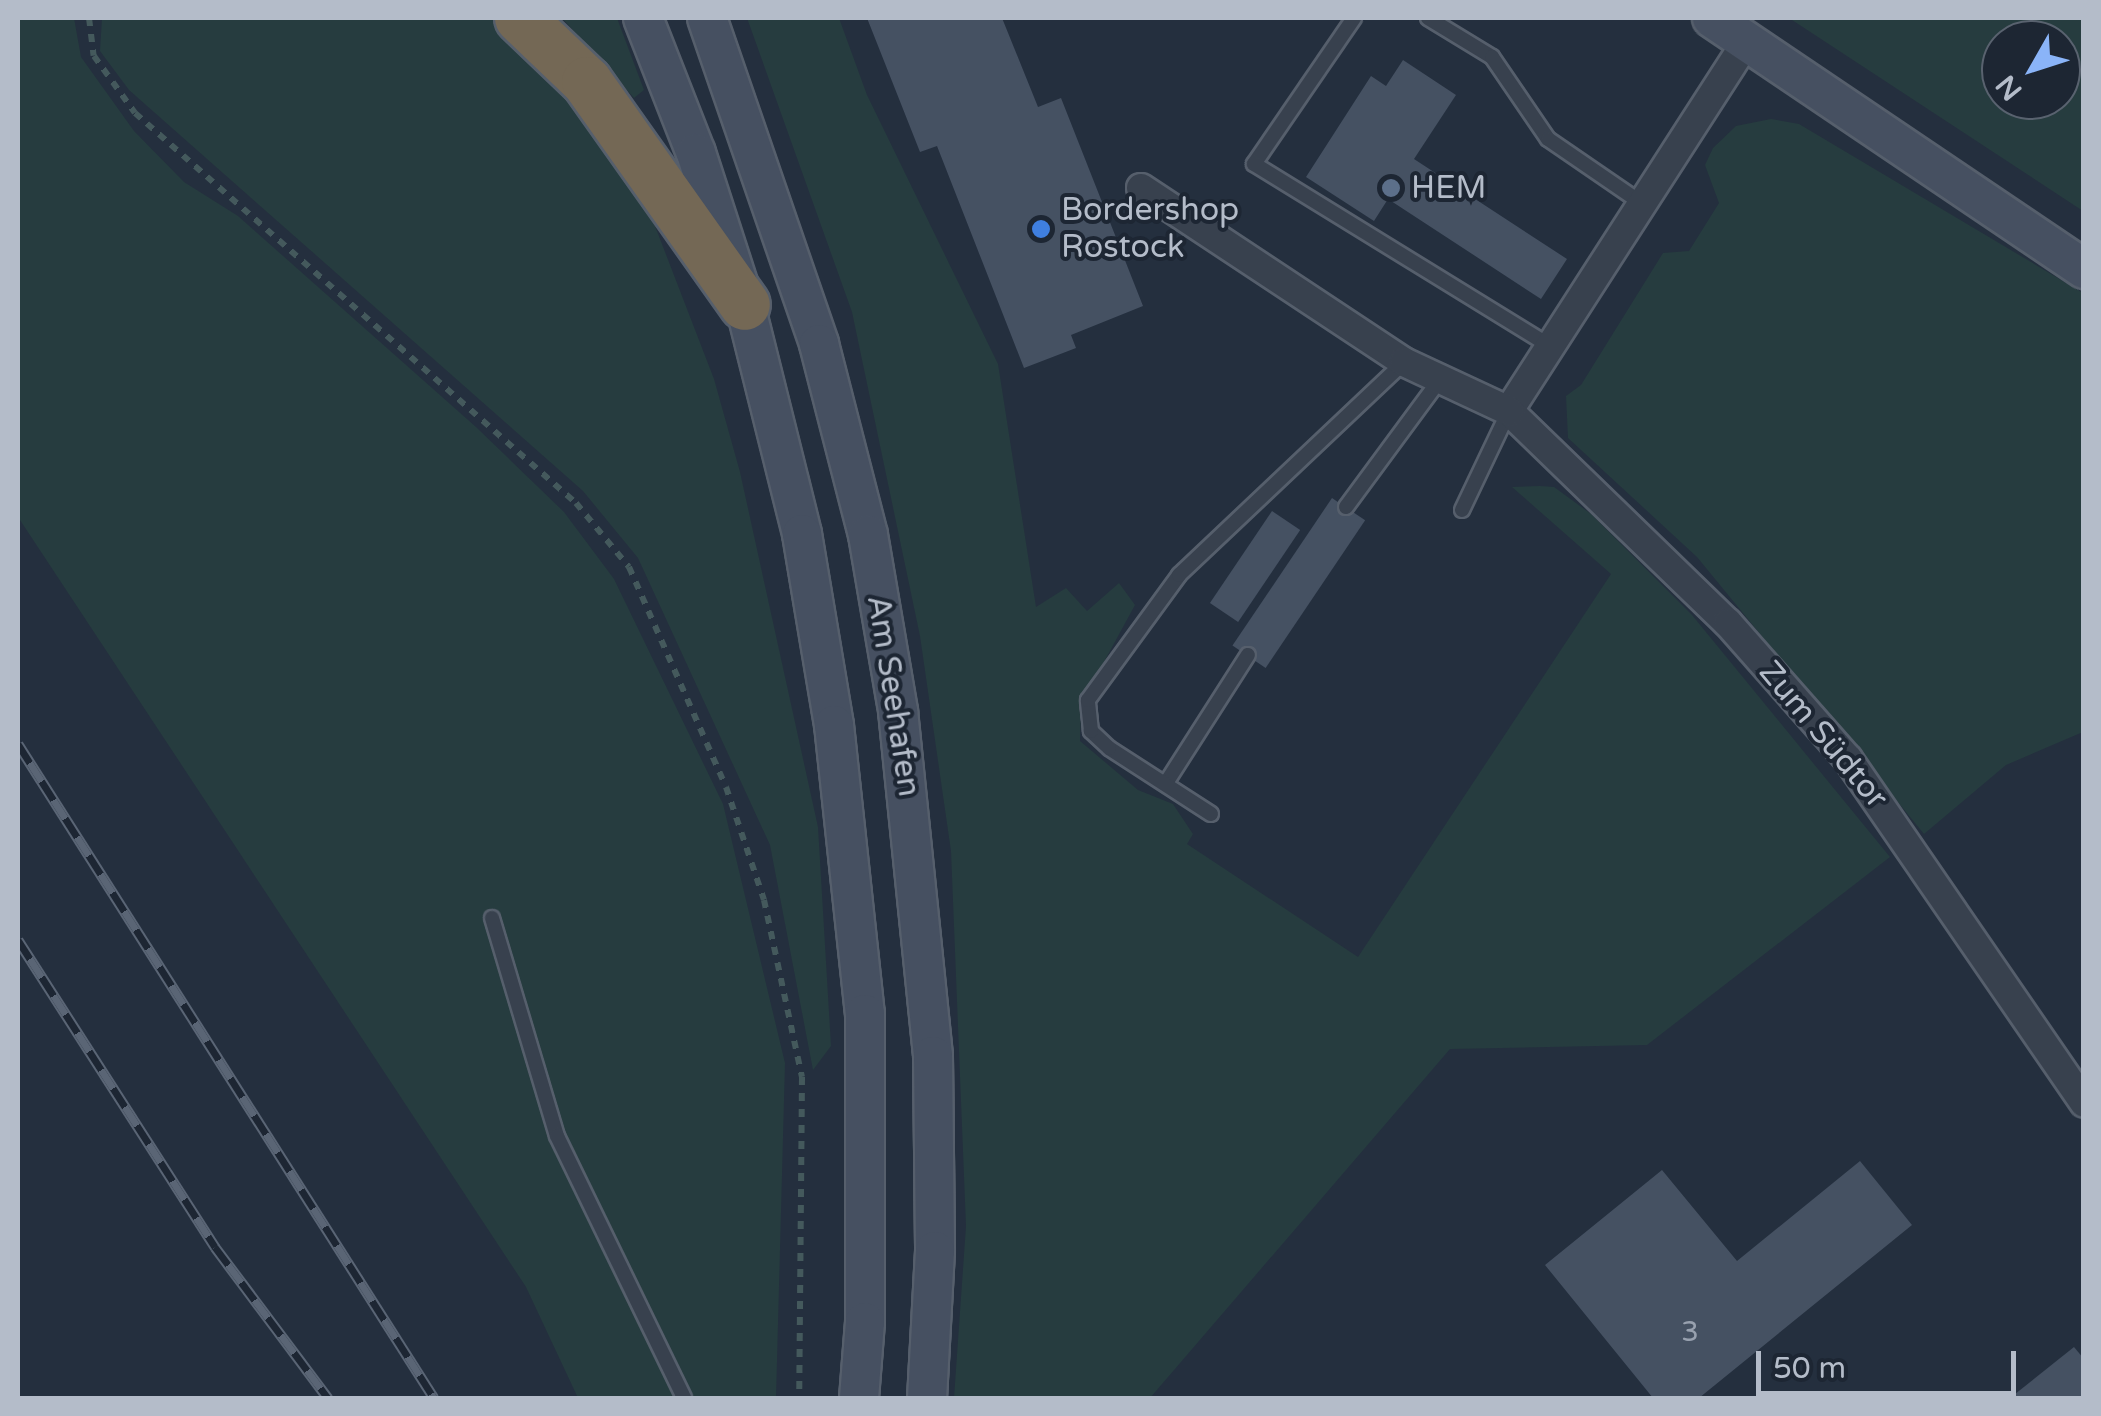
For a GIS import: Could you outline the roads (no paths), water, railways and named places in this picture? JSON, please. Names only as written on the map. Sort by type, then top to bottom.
[{"type":"highway","points":[[520,18],[587,82],[745,306]]},
{"type":"street","name":"Am Seehafen","points":[[643,18],[745,306],[802,534],[854,877],[865,1033],[866,1322],[859,1398]]},
{"type":"street","name":"Am Seehafen","points":[[706,18],[819,344],[868,535],[898,711],[921,892],[934,1072],[928,1398]]},
{"type":"street","points":[[1712,18],[2084,269]]},
{"type":"street","points":[[1509,411],[1748,41]]},
{"type":"street","name":"Zum Südtor","points":[[1141,188],[1404,362],[1509,411],[1728,622],[1848,759],[1915,848],[2084,1103]]},
{"type":"lane","points":[[1354,18],[1254,164],[1551,347]]},
{"type":"lane","points":[[1428,18],[1492,57],[1548,139],[1643,204]]},
{"type":"lane","points":[[1211,814],[1092,731],[1088,700],[1179,575],[1404,362]]},
{"type":"lane","points":[[1346,508],[1439,381]]},
{"type":"lane","points":[[1462,510],[1509,411]]},
{"type":"lane","points":[[1166,783],[1248,655]]},
{"type":"lane","points":[[492,918],[557,1136],[684,1398]]},
{"type":"railway","points":[[18,744],[434,1398]]},
{"type":"railway","points":[[18,940],[215,1247],[328,1398]]},
{"type":"place","name":"HEM","points":[[1391,188]]},
{"type":"place","name":"Bordershop Rostock","points":[[1041,229]]}]
